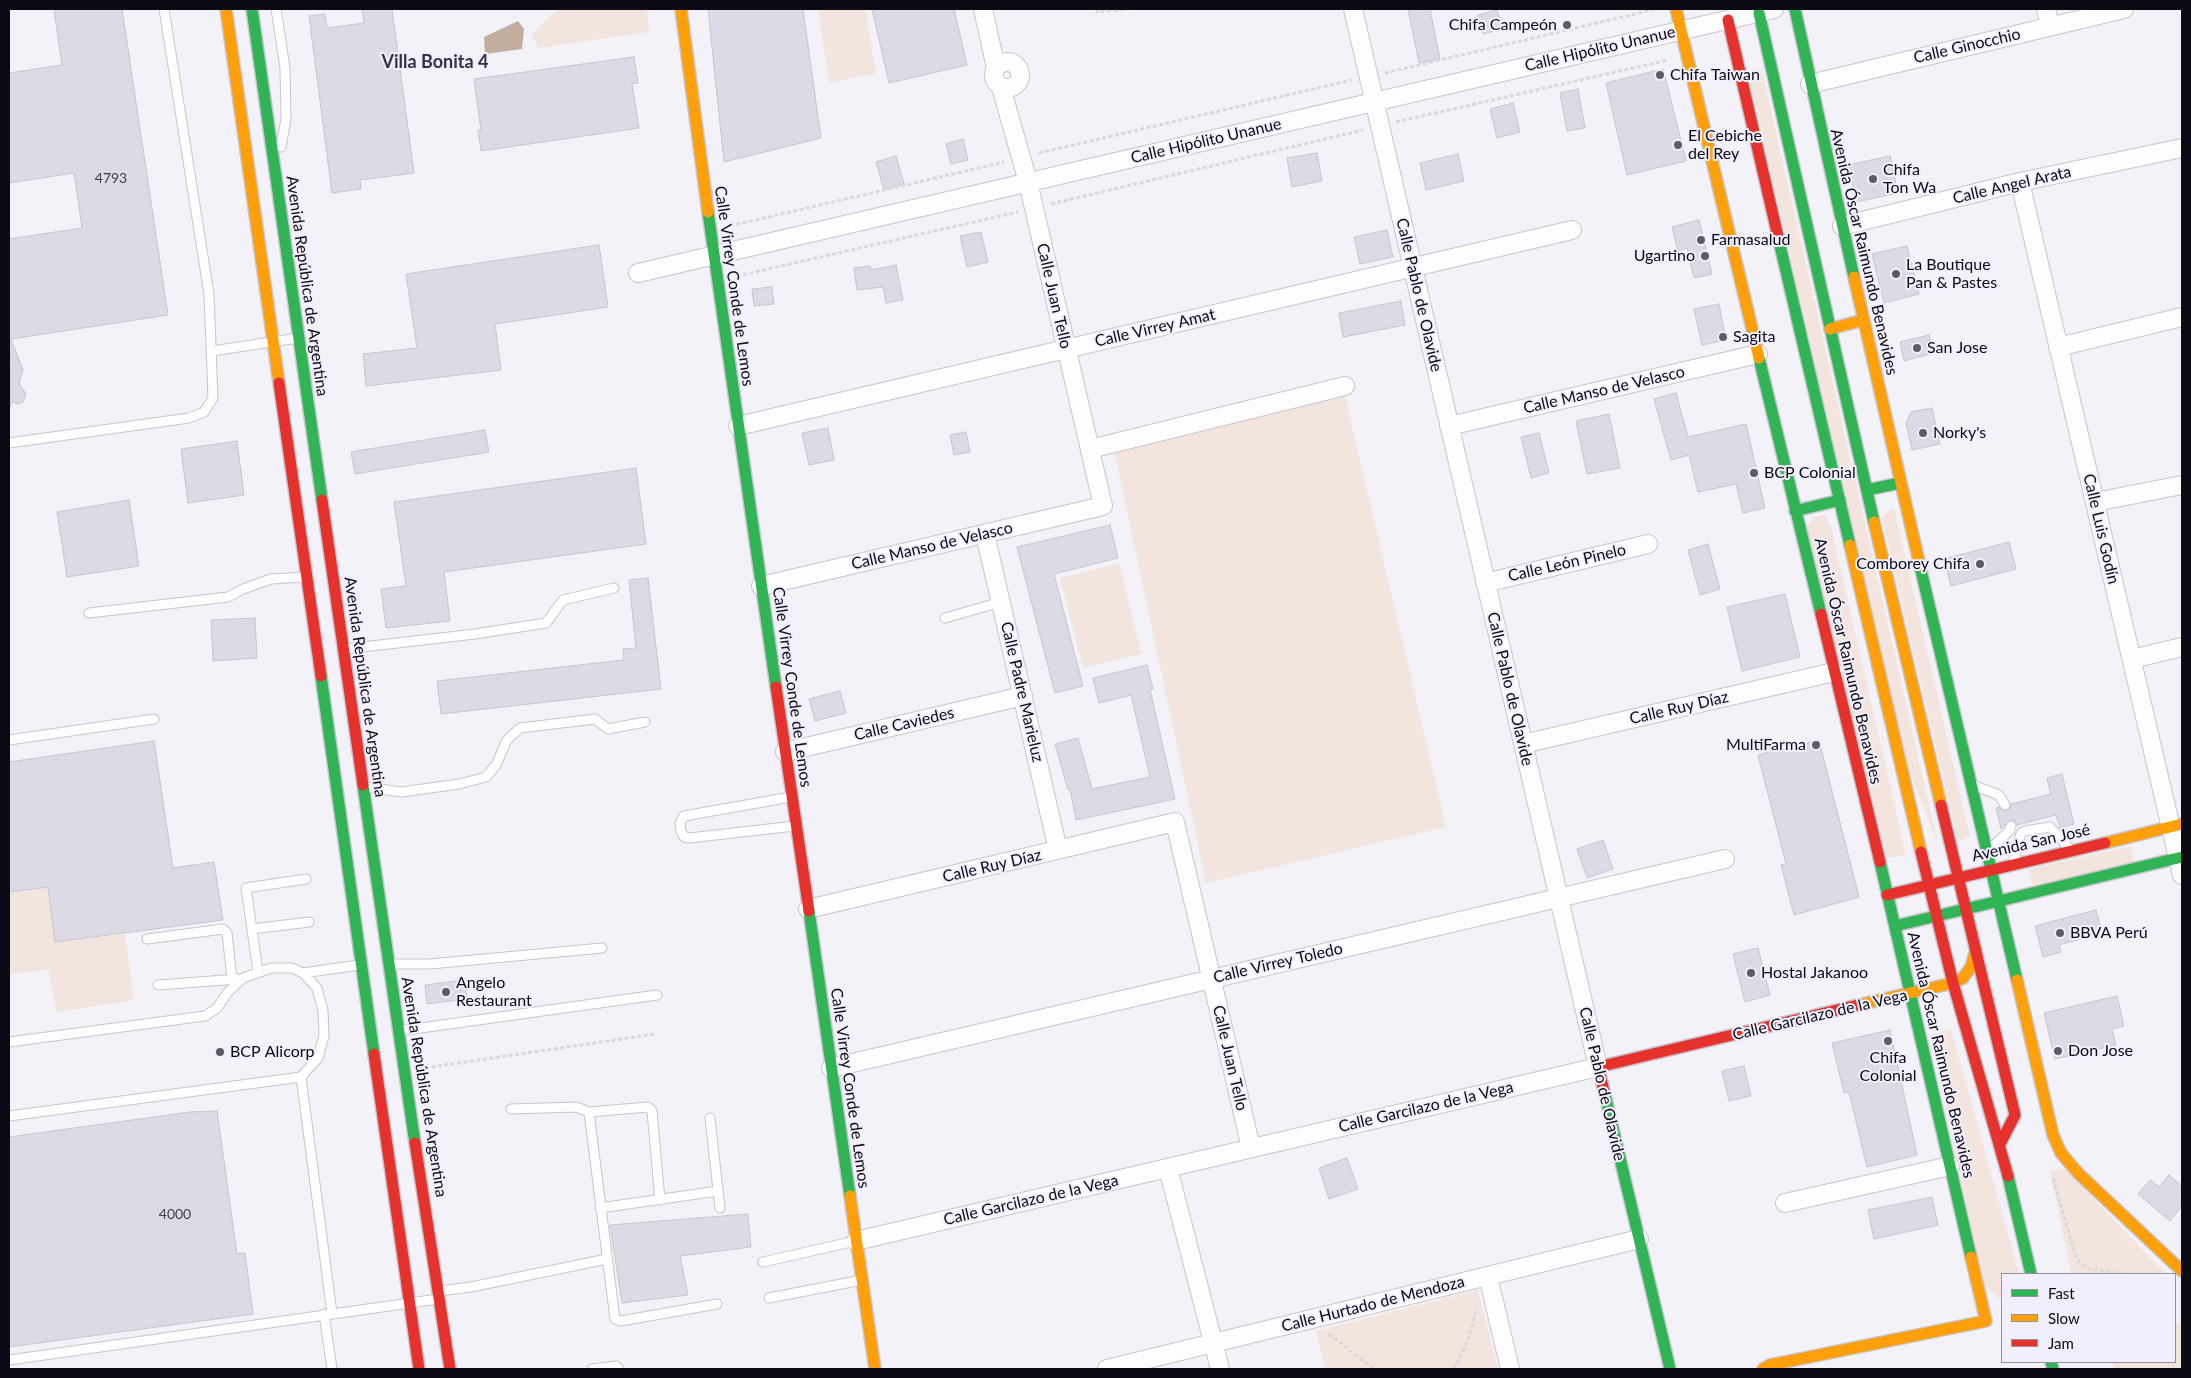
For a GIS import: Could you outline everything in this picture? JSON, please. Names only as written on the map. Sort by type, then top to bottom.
[{"type":"main road","name":"Avenida República de Argentina","points":[[226,9],[307,577],[328,637],[343,649],[363,787],[357,835],[371,939],[362,964],[419,1369]]},
{"type":"main road","name":"Avenida República de Argentina","points":[[252,9],[298,338],[328,637],[371,939],[388,964],[450,1369]]},
{"type":"main road","name":"Calle Virrey Conde de Lemos","points":[[681,9],[716,281],[875,1369]]},
{"type":"main road","name":"Avenida Óscar Raimundo Benavides","points":[[1676,9],[1895,926],[1986,1321],[1767,1367]]},
{"type":"main road","name":"Avenida Óscar Raimundo Benavides","points":[[1794,9],[1862,320],[2053,1135],[2061,1154],[2078,1173],[2182,1271]]},
{"type":"main road","points":[[1766,11],[1830,328],[2015,1114],[2000,1144]]},
{"type":"main road","name":"Avenida Óscar Raimundo Benavides","points":[[1728,20],[1929,885],[1953,983],[2000,1144],[2031,1273]]},
{"type":"main road","points":[[1830,328],[1862,320]]},
{"type":"main road","points":[[1867,490],[1900,483]]},
{"type":"main road","points":[[1795,511],[1840,500]]},
{"type":"main road","name":"Avenida San José","points":[[1887,895],[2177,825]]},
{"type":"main road","points":[[1895,926],[1999,901],[2181,864]]},
{"type":"main road","name":"Calle Garcilazo de la Vega","points":[[1598,1067],[1953,983],[1963,978],[1971,967],[1976,949]]},
{"type":"main road","name":"Calle Pablo de Olavide","points":[[1598,1067],[1670,1369]]},
{"type":"street","name":"Calle Juan Tello","points":[[983,9],[996,68],[994,76],[1000,87],[1028,182],[1103,506]]},
{"type":"street","name":"Calle Pablo de Olavide","points":[[1353,9],[1598,1067]]},
{"type":"street","points":[[2046,9],[2050,26]]},
{"type":"street","name":"Calle Ginocchio","points":[[1810,84],[2124,9]]},
{"type":"street","name":"Calle Hipólito Unanue","points":[[638,273],[1766,11]]},
{"type":"street","points":[[996,68],[1003,63],[1012,63],[1016,65],[1020,73],[1016,85],[1009,89],[1000,87]]},
{"type":"street","name":"Calle Angel Arata","points":[[1842,226],[2020,182],[2182,148]]},
{"type":"street","name":"Calle Luis Godín","points":[[2020,182],[2132,659],[2177,825],[2181,864]]},
{"type":"street","name":"Calle Virrey Amat","points":[[738,426],[1572,230]]},
{"type":"street","points":[[2058,347],[2182,318]]},
{"type":"street","name":"Calle Manso de Velasco","points":[[1449,426],[1758,354]]},
{"type":"street","points":[[1090,449],[1345,386]]},
{"type":"street","points":[[2095,502],[2182,485]]},
{"type":"street","name":"Calle Manso de Velasco","points":[[761,586],[1103,506]]},
{"type":"street","name":"Calle Padre Marieluz","points":[[985,534],[1058,850]]},
{"type":"street","name":"Calle León Pinelo","points":[[1485,583],[1648,544]]},
{"type":"street","points":[[2132,659],[2182,647]]},
{"type":"street","name":"Calle Ruy Díaz","points":[[1523,744],[1834,672]]},
{"type":"street","name":"Calle Caviedes","points":[[785,752],[1023,696]]},
{"type":"street","name":"Calle Juan Tello","points":[[1175,822],[1251,1148]]},
{"type":"street","name":"Calle Ruy Díaz","points":[[808,909],[1175,822]]},
{"type":"street","name":"Calle Virrey Toledo","points":[[831,1068],[1725,859]]},
{"type":"street","name":"Calle Garcilazo de la Vega","points":[[856,1241],[1598,1067]]},
{"type":"street","points":[[1785,1203],[1950,1166]]},
{"type":"street","points":[[1168,1168],[1220,1369]]},
{"type":"street","name":"Calle Hurtado de Mendoza","points":[[1107,1369],[1639,1239]]},
{"type":"street","points":[[1484,1277],[1510,1369]]},
{"type":"street","points":[[1750,1369],[1767,1367]]},
{"type":"lane","points":[[9,443],[189,418],[204,412],[214,398],[209,294],[164,9]]},
{"type":"lane","points":[[275,177],[286,119],[285,68],[276,9]]},
{"type":"lane","points":[[212,351],[298,338]]},
{"type":"lane","points":[[89,613],[219,599],[271,579],[307,577]]},
{"type":"lane","points":[[343,649],[475,634],[546,623],[563,600],[614,588]]},
{"type":"lane","points":[[945,618],[1001,602]]},
{"type":"lane","points":[[9,740],[154,719]]},
{"type":"lane","points":[[363,787],[401,792],[459,784],[486,777],[496,765],[507,740],[520,728],[595,719],[608,729],[646,722]]},
{"type":"lane","points":[[1971,785],[1999,795],[2005,805]]},
{"type":"lane","points":[[792,796],[684,816],[680,823],[681,831],[684,837],[689,838],[796,826]]},
{"type":"lane","points":[[1987,852],[2010,829],[2021,833],[2050,827],[2071,850]]},
{"type":"lane","points":[[2012,865],[2021,833]]},
{"type":"lane","points":[[258,972],[246,888],[306,879]]},
{"type":"lane","points":[[252,929],[309,922]]},
{"type":"lane","points":[[147,938],[224,929],[227,933],[232,979]]},
{"type":"lane","points":[[388,964],[430,964],[602,948]]},
{"type":"lane","points":[[303,973],[362,964]]},
{"type":"lane","points":[[9,1116],[301,1077],[318,1058],[324,1036],[323,1011],[317,988],[303,973],[292,968],[271,968],[243,978],[158,985]]},
{"type":"lane","points":[[9,1042],[205,1016],[217,1008],[228,992],[243,978]]},
{"type":"lane","points":[[398,1032],[657,995]]},
{"type":"lane","points":[[301,1077],[328,1314],[332,1369]]},
{"type":"lane","points":[[511,1108],[576,1107],[589,1112],[650,1108],[660,1200]]},
{"type":"lane","points":[[589,1112],[615,1319],[618,1321],[717,1304]]},
{"type":"lane","points":[[710,1118],[720,1208]]},
{"type":"lane","points":[[600,1208],[718,1191]]},
{"type":"lane","points":[[763,1262],[856,1241]]},
{"type":"lane","points":[[9,1360],[410,1303],[471,1286],[607,1259]]},
{"type":"lane","points":[[768,1298],[862,1280]]},
{"type":"lane","points":[[592,1369],[616,1366],[619,1369]]},
{"type":"path","points":[[1097,9],[1097,12],[1130,9]]},
{"type":"path","points":[[710,231],[1656,9]]},
{"type":"path","points":[[716,281],[1669,60]]},
{"type":"path","points":[[405,1071],[655,1034]]},
{"type":"path","points":[[2051,1172],[2075,1254],[2080,1263],[2090,1269],[2120,1273]]},
{"type":"path","points":[[1454,1369],[1474,1325],[1484,1277]]},
{"type":"path","points":[[1311,1320],[1374,1369]]},
{"type":"shaded area","points":[[558,9],[647,9],[649,32],[538,48],[532,33]]},
{"type":"shaded area","points":[[818,9],[865,9],[876,73],[829,83]]},
{"type":"shaded area","points":[[518,21],[524,29],[522,49],[485,54],[484,37]]},
{"type":"shaded area","points":[[1762,71],[1938,844],[1907,765],[1749,76]]},
{"type":"shaded area","points":[[1344,392],[1446,827],[1206,883],[1114,450]]},
{"type":"shaded area","points":[[1894,508],[1970,837],[1958,842],[1882,519],[1887,511]]},
{"type":"shaded area","points":[[1825,515],[1831,527],[1906,855],[1885,858],[1806,529],[1813,517]]},
{"type":"shaded area","points":[[1119,563],[1141,654],[1083,668],[1060,578]]},
{"type":"shaded area","points":[[2131,846],[2133,863],[2033,885],[2029,869]]},
{"type":"shaded area","points":[[48,887],[55,942],[125,934],[134,1000],[57,1012],[48,969],[9,975],[9,892]]},
{"type":"shaded area","points":[[1951,1029],[2019,1273],[2001,1273],[2001,1300],[1984,1285],[1930,1035]]},
{"type":"shaded area","points":[[2064,1168],[2165,1273],[2071,1273],[2050,1171]]},
{"type":"shaded area","points":[[1478,1290],[1498,1369],[1325,1369],[1316,1331]]},
{"type":"shaded area","points":[[2176,1321],[2182,1324],[2182,1369],[2114,1369],[2113,1363],[2176,1363]]},
{"type":"building","points":[[54,9],[122,9],[168,315],[11,339],[23,370],[19,383],[26,394],[23,402],[18,404],[12,402],[10,407],[9,239],[82,228],[74,173],[9,183],[9,73],[62,65]]},
{"type":"building","points":[[362,9],[392,9],[414,173],[360,180],[361,189],[332,193],[309,16],[325,14],[327,28],[364,23]]},
{"type":"building","points":[[708,9],[803,9],[821,138],[724,162]]},
{"type":"building","points":[[872,9],[954,9],[967,65],[889,83]]},
{"type":"building","points":[[1408,9],[1430,9],[1440,59],[1419,63]]},
{"type":"building","points":[[1497,10],[1502,29],[1483,34],[1478,15]]},
{"type":"building","points":[[634,57],[638,83],[632,84],[639,128],[481,151],[478,130],[481,130],[474,79]]},
{"type":"building","points":[[1663,69],[1686,161],[1627,175],[1606,83]]},
{"type":"building","points":[[1578,89],[1585,128],[1567,131],[1560,93]]},
{"type":"building","points":[[1513,103],[1520,132],[1497,138],[1490,109]]},
{"type":"building","points":[[963,139],[968,160],[951,164],[946,144]]},
{"type":"building","points":[[1317,153],[1322,181],[1292,187],[1287,158]]},
{"type":"building","points":[[1458,154],[1464,181],[1426,190],[1420,163]]},
{"type":"building","points":[[896,156],[904,184],[884,190],[876,162]]},
{"type":"building","name":"Chifa Ton Wa","points":[[1890,156],[1898,193],[1856,202],[1848,165]]},
{"type":"building","points":[[1699,220],[1712,274],[1694,278],[1687,248],[1678,251],[1672,227]]},
{"type":"building","points":[[1387,230],[1393,257],[1360,264],[1354,237]]},
{"type":"building","points":[[981,232],[988,262],[967,267],[960,236]]},
{"type":"building","points":[[599,245],[608,307],[495,324],[501,370],[366,386],[363,354],[417,348],[406,274]]},
{"type":"building","name":"La Boutique Pan & Pastes","points":[[1907,246],[1919,294],[1884,303],[1872,254]]},
{"type":"building","points":[[896,265],[903,300],[886,303],[883,287],[857,290],[854,268],[870,266],[871,270]]},
{"type":"building","points":[[772,287],[774,304],[754,306],[752,289]]},
{"type":"building","points":[[1401,301],[1405,325],[1343,337],[1339,313]]},
{"type":"building","points":[[1719,304],[1726,340],[1702,345],[1694,309]]},
{"type":"building","name":"San Jose","points":[[1929,335],[1934,353],[1904,361],[1900,342]]},
{"type":"building","points":[[1676,393],[1688,437],[1746,424],[1765,508],[1743,513],[1736,484],[1698,492],[1689,455],[1671,460],[1654,399]]},
{"type":"building","name":"Norky's","points":[[1932,408],[1940,444],[1912,450],[1906,423],[1911,412]]},
{"type":"building","points":[[1609,414],[1620,468],[1587,474],[1576,421]]},
{"type":"building","points":[[828,428],[834,460],[809,465],[802,433]]},
{"type":"building","points":[[485,430],[489,452],[355,474],[351,452]]},
{"type":"building","points":[[966,432],[970,452],[954,455],[950,435]]},
{"type":"building","points":[[1539,433],[1549,473],[1531,478],[1521,437]]},
{"type":"building","points":[[237,441],[244,495],[188,503],[181,449]]},
{"type":"building","points":[[636,468],[646,544],[444,572],[450,621],[386,628],[381,589],[406,586],[394,502]]},
{"type":"building","points":[[129,500],[139,566],[67,577],[57,512]]},
{"type":"building","points":[[1110,525],[1118,558],[1054,574],[1083,686],[1055,693],[1017,547]]},
{"type":"building","name":"Comborey Chifa","points":[[2009,542],[2016,569],[1951,586],[1944,559]]},
{"type":"building","points":[[1708,544],[1720,589],[1700,595],[1688,550]]},
{"type":"building","points":[[648,578],[661,689],[441,714],[437,681],[624,660],[623,649],[636,648],[629,580]]},
{"type":"building","points":[[1785,594],[1800,657],[1742,671],[1727,607]]},
{"type":"building","points":[[255,618],[257,658],[213,661],[211,620]]},
{"type":"building","points":[[1147,665],[1153,689],[1150,690],[1175,799],[1076,820],[1070,789],[1068,790],[1055,744],[1078,738],[1092,789],[1150,777],[1131,695],[1099,703],[1093,678]]},
{"type":"building","points":[[840,691],[846,713],[815,721],[809,699]]},
{"type":"building","points":[[1819,740],[1859,897],[1794,915],[1781,865],[1786,864],[1758,755]]},
{"type":"building","points":[[154,741],[173,868],[214,862],[223,920],[55,942],[48,887],[9,892],[9,762]]},
{"type":"building","points":[[2062,774],[2074,824],[2060,828],[2056,815],[2017,825],[2014,820],[2010,820],[2001,829],[1996,808],[1999,807],[2006,811],[2010,808],[2011,804],[2051,794],[2047,778]]},
{"type":"building","points":[[1603,840],[1613,869],[1587,878],[1577,849]]},
{"type":"building","points":[[2096,910],[2102,933],[2059,945],[2061,952],[2043,957],[2035,926]]},
{"type":"building","name":"Hostal Jakanoo","points":[[1758,948],[1770,995],[1745,1002],[1733,954]]},
{"type":"building","name":"Angelo Restaurant","points":[[465,980],[467,999],[427,1004],[425,985]]},
{"type":"building","points":[[2117,996],[2124,1026],[2112,1029],[2116,1045],[2055,1059],[2044,1013]]},
{"type":"building","points":[[1890,1030],[1917,1155],[1867,1167],[1849,1092],[1844,1093],[1832,1043]]},
{"type":"building","points":[[1744,1066],[1751,1096],[1729,1101],[1722,1071]]},
{"type":"building","points":[[217,1111],[237,1254],[245,1253],[253,1314],[9,1347],[9,1137],[190,1112]]},
{"type":"building","points":[[1347,1158],[1358,1189],[1329,1199],[1319,1168]]},
{"type":"building","points":[[2169,1175],[2182,1186],[2182,1206],[2170,1221],[2138,1194],[2150,1180],[2159,1187]]},
{"type":"building","points":[[1932,1197],[1938,1225],[1874,1239],[1868,1210]]},
{"type":"building","points":[[748,1214],[751,1247],[680,1256],[688,1295],[622,1303],[610,1225]]},
{"type":"traffic: fast","points":[[252,9],[322,500]]},
{"type":"traffic: fast","points":[[1795,9],[1854,277]]},
{"type":"traffic: fast","points":[[1759,13],[1874,522]]},
{"type":"traffic: fast","points":[[708,212],[776,687]]},
{"type":"traffic: fast","points":[[1779,241],[1850,545]]},
{"type":"traffic: fast","points":[[1759,358],[1821,614]]},
{"type":"traffic: fast","points":[[1867,490],[1900,483]]},
{"type":"traffic: fast","points":[[1795,511],[1840,500]]},
{"type":"traffic: fast","points":[[1920,566],[2017,980]]},
{"type":"traffic: fast","points":[[321,676],[374,1054]]},
{"type":"traffic: fast","points":[[363,785],[415,1143]]},
{"type":"traffic: fast","points":[[1895,926],[2182,857]]},
{"type":"traffic: fast","points":[[1880,862],[1971,1257]]},
{"type":"traffic: fast","points":[[809,911],[850,1196]]},
{"type":"traffic: fast","points":[[1605,1095],[1670,1369]]},
{"type":"traffic: fast","points":[[2008,1176],[2031,1273]]},
{"type":"traffic: fast","points":[[2051,1363],[2053,1369]]},
{"type":"traffic: slow","points":[[226,9],[279,383]]},
{"type":"traffic: slow","points":[[681,9],[708,212]]},
{"type":"traffic: slow","points":[[1676,9],[1759,358]]},
{"type":"traffic: slow","points":[[1854,277],[1920,566]]},
{"type":"traffic: slow","points":[[1830,329],[1863,320]]},
{"type":"traffic: slow","points":[[1874,522],[1941,805]]},
{"type":"traffic: slow","points":[[1850,545],[1921,852]]},
{"type":"traffic: slow","points":[[2105,843],[2182,824]]},
{"type":"traffic: slow","points":[[1858,1005],[1953,983],[1963,978],[1971,967],[1976,949]]},
{"type":"traffic: slow","points":[[2017,980],[2053,1135],[2061,1153],[2078,1173],[2182,1271]]},
{"type":"traffic: slow","points":[[850,1196],[875,1369]]},
{"type":"traffic: slow","points":[[1770,1365],[1986,1321],[1971,1257]]},
{"type":"traffic: slow","points":[[1763,1369],[1770,1365]]},
{"type":"traffic: jam","points":[[1728,20],[1779,241]]},
{"type":"traffic: jam","points":[[279,383],[321,676]]},
{"type":"traffic: jam","points":[[322,500],[363,785]]},
{"type":"traffic: jam","points":[[1821,614],[1880,862]]},
{"type":"traffic: jam","points":[[776,687],[809,911]]},
{"type":"traffic: jam","points":[[1941,805],[2015,1115],[2000,1144]]},
{"type":"traffic: jam","points":[[1887,895],[2105,843]]},
{"type":"traffic: jam","points":[[1921,852],[1953,983],[2008,1176]]},
{"type":"traffic: jam","points":[[1605,1095],[1598,1067],[1858,1005]]},
{"type":"traffic: jam","points":[[374,1054],[419,1369]]},
{"type":"traffic: jam","points":[[415,1143],[450,1369]]},
{"type":"place","name":"Chifa Campeón","points":[[1567,25]]},
{"type":"place","name":"Chifa Taiwan","points":[[1660,75]]},
{"type":"place","name":"El Cebiche del Rey","points":[[1678,145]]},
{"type":"place","name":"Chifa Ton Wa","points":[[1873,179]]},
{"type":"place","name":"Farmasalud","points":[[1701,240]]},
{"type":"place","name":"Ugartino","points":[[1705,256]]},
{"type":"place","name":"La Boutique Pan & Pastes","points":[[1896,274]]},
{"type":"place","name":"Sagita","points":[[1723,337]]},
{"type":"place","name":"San Jose","points":[[1917,348]]},
{"type":"place","name":"Norky's","points":[[1923,433]]},
{"type":"place","name":"BCP Colonial","points":[[1754,473]]},
{"type":"place","name":"Comborey Chifa","points":[[1980,564]]},
{"type":"place","name":"MultiFarma","points":[[1816,745]]},
{"type":"place","name":"BBVA Perú","points":[[2060,933]]},
{"type":"place","name":"Hostal Jakanoo","points":[[1751,973]]},
{"type":"place","name":"Angelo Restaurant","points":[[446,992]]},
{"type":"place","name":"Chifa Colonial","points":[[1888,1041]]},
{"type":"place","name":"Don Jose","points":[[2058,1051]]},
{"type":"place","name":"BCP Alicorp","points":[[220,1052]]},
{"type":"district","name":"Villa Bonita 4","points":[[435,62]]}]
